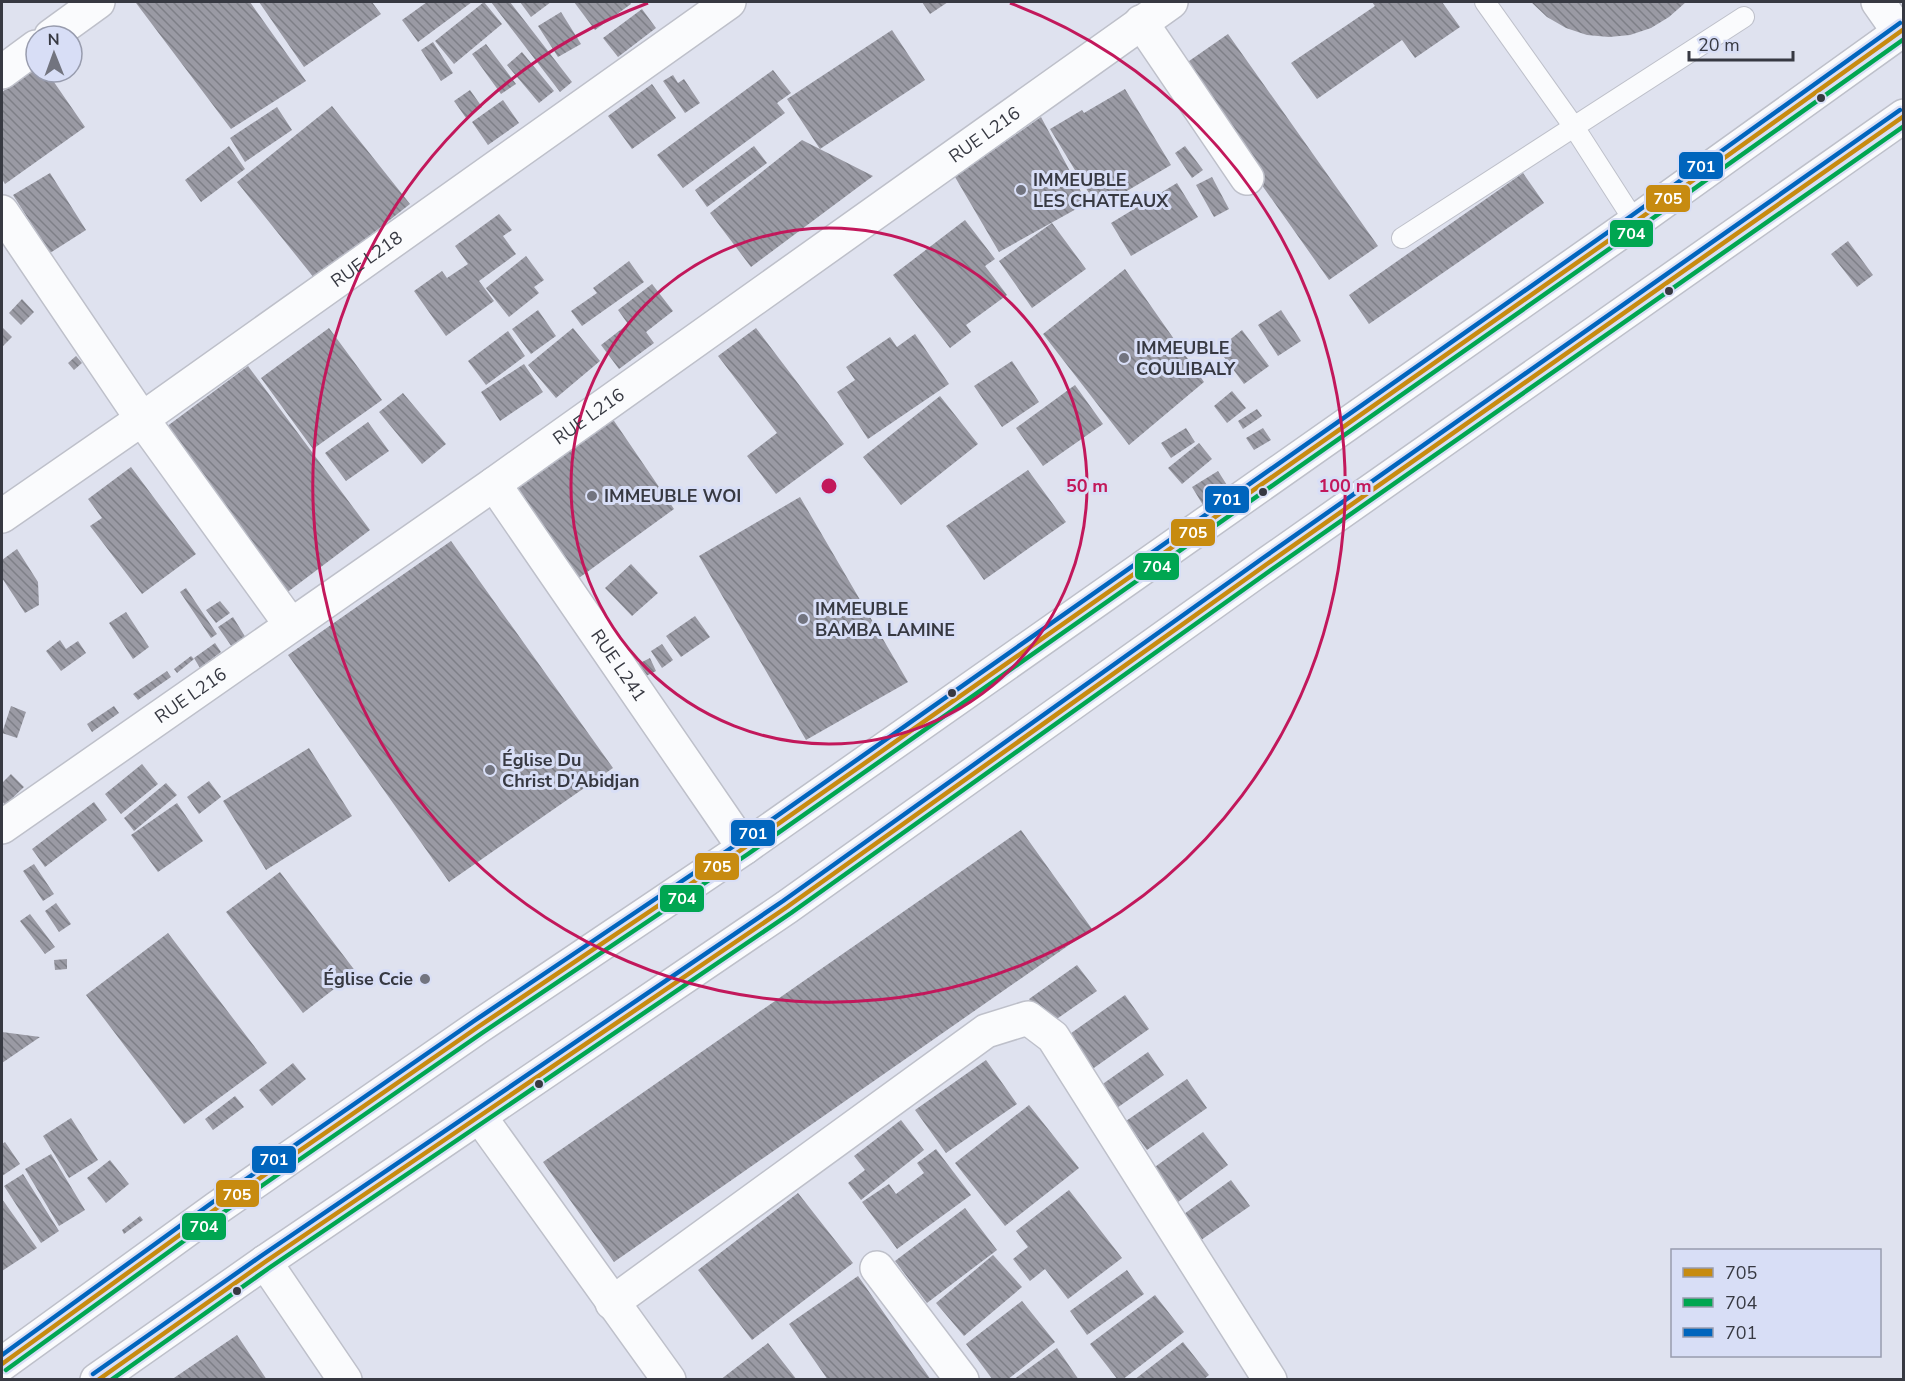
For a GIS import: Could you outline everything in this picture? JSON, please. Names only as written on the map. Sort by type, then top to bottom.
[{"type":"street","points":[[68,24],[98,2]]},
{"type":"street","name":"RUE L218","points":[[2,516],[142,419],[695,11],[729,2]]},
{"type":"street","name":"RUE L216","points":[[2,827],[495,484],[1171,2]]},
{"type":"street","points":[[2,1364],[217,1208],[478,1027],[744,848],[1902,33],[1878,2]]},
{"type":"street","points":[[1142,22],[1247,178]]},
{"type":"street","points":[[2,72],[24,56]]},
{"type":"street","points":[[97,1380],[786,907],[1267,564],[1904,116]]},
{"type":"street","points":[[2,212],[142,419],[291,625]]},
{"type":"street","name":"RUE L241","points":[[495,484],[744,848]]},
{"type":"street","points":[[612,1303],[986,1031],[1029,1018],[1053,1037],[1270,1380]]},
{"type":"street","points":[[480,1117],[669,1380]]},
{"type":"street","points":[[265,1263],[345,1380]]},
{"type":"street","points":[[877,1268],[962,1380]]},
{"type":"lane","points":[[1485,2],[1574,128],[1635,222]]},
{"type":"lane","points":[[1402,238],[1744,17]]},
{"type":"building","points":[[250,2],[306,81],[231,129],[136,3]]},
{"type":"building","points":[[259,2],[372,2],[381,14],[304,67]]},
{"type":"building","points":[[427,2],[472,2],[418,42],[402,20]]},
{"type":"building","points":[[484,2],[502,24],[454,64],[435,41]]},
{"type":"building","points":[[491,2],[510,2],[572,82],[560,92]]},
{"type":"building","points":[[520,2],[551,2],[531,17]]},
{"type":"building","points":[[574,2],[630,2],[631,4],[595,30]]},
{"type":"building","points":[[922,2],[948,2],[930,14]]},
{"type":"building","points":[[1372,2],[1442,2],[1460,27],[1415,58],[1402,40],[1317,99],[1291,63],[1375,6]]},
{"type":"building","points":[[1531,2],[1686,2],[1669,17],[1651,28],[1630,35],[1609,37],[1587,35],[1566,28],[1547,17]]},
{"type":"building","points":[[642,9],[656,28],[618,57],[603,38]]},
{"type":"building","points":[[561,12],[581,44],[558,57],[538,26]]},
{"type":"building","points":[[892,30],[925,80],[820,149],[787,99]]},
{"type":"building","points":[[1228,34],[1378,246],[1329,280],[1179,68]]},
{"type":"building","points":[[433,42],[453,73],[441,81],[421,50]]},
{"type":"building","points":[[486,44],[516,84],[501,94],[472,54]]},
{"type":"building","points":[[522,52],[554,91],[539,103],[507,65]]},
{"type":"building","points":[[773,70],[791,93],[777,103],[785,113],[683,188],[657,155]]},
{"type":"building","points":[[673,75],[678,83],[684,79],[700,103],[685,113],[663,81]]},
{"type":"building","points":[[24,76],[24,84],[55,84],[85,127],[5,184],[2,179],[2,92]]},
{"type":"building","points":[[652,84],[676,118],[632,149],[608,116]]},
{"type":"building","points":[[1125,89],[1171,165],[1098,208],[1050,129],[1082,110],[1084,113]]},
{"type":"building","points":[[470,90],[482,107],[466,118],[454,101]]},
{"type":"building","points":[[503,100],[519,123],[488,145],[472,122]]},
{"type":"building","points":[[332,106],[410,204],[315,279],[237,182]]},
{"type":"building","points":[[277,107],[292,130],[245,162],[230,138]]},
{"type":"building","name":"IMMEUBLE LES CHATEAUX","points":[[1041,117],[1087,203],[999,252],[955,177]]},
{"type":"building","points":[[802,140],[873,176],[751,267],[710,213]]},
{"type":"building","points":[[229,146],[245,169],[201,202],[185,180]]},
{"type":"building","points":[[754,146],[767,163],[707,207],[695,190]]},
{"type":"building","points":[[1185,146],[1203,170],[1192,178],[1175,153]]},
{"type":"building","points":[[50,173],[86,230],[50,253],[13,195]]},
{"type":"building","points":[[1523,173],[1544,203],[1369,324],[1349,295]]},
{"type":"building","points":[[1212,177],[1229,209],[1214,217],[1196,185]]},
{"type":"building","points":[[1177,183],[1198,217],[1131,256],[1111,223]]},
{"type":"building","points":[[499,214],[512,230],[503,236],[516,254],[479,281],[494,301],[446,336],[414,291],[442,271],[447,278],[468,264],[455,246]]},
{"type":"building","points":[[965,220],[995,259],[985,266],[1007,295],[966,325],[971,332],[950,348],[893,275]]},
{"type":"building","points":[[1052,223],[1086,269],[1032,308],[999,261]]},
{"type":"building","points":[[1848,241],[1873,275],[1857,287],[1831,254]]},
{"type":"building","points":[[526,256],[544,280],[534,287],[539,293],[509,317],[486,288]]},
{"type":"building","points":[[629,261],[644,282],[582,326],[571,311],[597,293],[593,288]]},
{"type":"building","name":"IMMEUBLE COULIBALY","points":[[1125,269],[1204,382],[1129,445],[1043,334]]},
{"type":"building","points":[[652,284],[673,311],[646,332],[654,343],[619,369],[601,345],[628,324],[618,310]]},
{"type":"building","points":[[22,299],[34,312],[21,325],[9,313]]},
{"type":"building","points":[[538,310],[556,336],[531,354],[512,329]]},
{"type":"building","points":[[1281,310],[1301,341],[1278,356],[1258,325]]},
{"type":"building","points":[[2,327],[12,337],[2,347]]},
{"type":"building","points":[[329,328],[382,400],[313,449],[261,378]]},
{"type":"building","points":[[573,328],[600,361],[556,398],[528,365]]},
{"type":"building","points":[[756,328],[844,444],[776,494],[747,456],[777,433],[718,356]]},
{"type":"building","points":[[1242,330],[1269,366],[1244,384],[1218,349]]},
{"type":"building","points":[[508,331],[525,356],[486,385],[468,361]]},
{"type":"building","points":[[915,334],[949,384],[868,439],[837,392],[855,380],[846,367],[890,337],[897,347]]},
{"type":"building","points":[[76,356],[82,363],[74,370],[68,363]]},
{"type":"building","points":[[1012,361],[1039,402],[1002,427],[974,386]]},
{"type":"building","points":[[524,364],[543,392],[500,421],[481,392]]},
{"type":"building","points":[[248,366],[370,530],[285,594],[162,430]]},
{"type":"building","points":[[1075,385],[1103,424],[1043,466],[1016,428]]},
{"type":"building","points":[[1232,391],[1246,408],[1227,423],[1214,406]]},
{"type":"building","points":[[403,393],[446,444],[422,464],[379,412]]},
{"type":"building","points":[[940,396],[978,444],[901,505],[863,457]]},
{"type":"building","points":[[1257,409],[1262,416],[1243,429],[1238,421]]},
{"type":"building","name":"IMMEUBLE WOI","points":[[610,415],[674,509],[572,583],[510,483]]},
{"type":"building","points":[[368,422],[389,451],[346,481],[325,453]]},
{"type":"building","points":[[1186,428],[1195,442],[1171,458],[1161,443]]},
{"type":"building","points":[[1263,428],[1271,440],[1254,450],[1246,438]]},
{"type":"building","points":[[1199,443],[1212,459],[1182,484],[1168,468]]},
{"type":"building","points":[[131,467],[196,554],[142,594],[90,526],[102,518],[88,499]]},
{"type":"building","points":[[1028,470],[1066,522],[984,580],[946,526]]},
{"type":"building","points":[[1218,471],[1232,493],[1206,510],[1192,487]]},
{"type":"building","name":"IMMEUBLE BAMBA LAMINE","points":[[800,497],[908,682],[806,740],[699,556]]},
{"type":"building","points":[[451,541],[613,768],[449,882],[288,655]]},
{"type":"building","points":[[17,549],[38,582],[39,605],[25,613],[2,578],[2,560]]},
{"type":"building","points":[[631,564],[658,593],[632,616],[605,588]]},
{"type":"building","points":[[186,588],[217,634],[211,638],[180,592]]},
{"type":"building","points":[[220,601],[230,613],[216,623],[206,610]]},
{"type":"building","points":[[126,612],[149,647],[133,659],[109,623]]},
{"type":"building","points":[[695,616],[710,637],[681,657],[666,636]]},
{"type":"building","points":[[233,617],[246,638],[232,647],[218,627]]},
{"type":"building","points":[[60,640],[66,649],[78,641],[86,653],[61,671],[46,651]]},
{"type":"building","points":[[215,643],[221,652],[200,668],[194,658]]},
{"type":"building","points":[[662,644],[673,660],[662,668],[651,651]]},
{"type":"building","points":[[191,656],[194,659],[177,673],[174,669]]},
{"type":"building","points":[[650,658],[656,671],[642,678],[636,665]]},
{"type":"building","points":[[167,671],[171,677],[138,700],[133,694]]},
{"type":"building","points":[[11,706],[26,712],[17,738],[2,733]]},
{"type":"building","points":[[114,706],[119,713],[92,732],[87,724]]},
{"type":"building","points":[[309,748],[352,816],[266,870],[223,801]]},
{"type":"building","points":[[142,764],[158,784],[121,814],[105,794]]},
{"type":"building","points":[[11,774],[24,787],[5,805],[2,801],[2,783]]},
{"type":"building","points":[[209,781],[221,797],[199,814],[187,797]]},
{"type":"building","points":[[166,783],[177,795],[134,831],[124,818]]},
{"type":"building","points":[[94,802],[107,820],[45,867],[32,849]]},
{"type":"building","points":[[177,803],[203,841],[158,872],[131,835]]},
{"type":"building","points":[[1021,830],[1092,929],[614,1262],[543,1162]]},
{"type":"building","points":[[34,864],[54,894],[43,901],[23,871]]},
{"type":"building","points":[[280,872],[356,972],[303,1013],[226,912]]},
{"type":"building","points":[[56,903],[71,924],[59,932],[45,911]]},
{"type":"building","points":[[30,914],[55,947],[45,954],[20,921]]},
{"type":"building","points":[[168,933],[267,1063],[184,1124],[86,995]]},
{"type":"building","points":[[67,959],[67,969],[55,970],[54,960]]},
{"type":"building","points":[[1077,965],[1097,991],[1048,1025],[1029,999]]},
{"type":"building","points":[[1125,995],[1149,1029],[1091,1070],[1067,1036]]},
{"type":"building","points":[[2,1032],[40,1037],[2,1063]]},
{"type":"building","points":[[1148,1052],[1164,1075],[1114,1110],[1097,1088]]},
{"type":"building","points":[[986,1060],[1017,1104],[946,1153],[915,1110]]},
{"type":"building","points":[[293,1063],[306,1079],[272,1106],[259,1090]]},
{"type":"building","points":[[1187,1079],[1207,1108],[1147,1150],[1126,1121]]},
{"type":"building","points":[[235,1096],[244,1107],[213,1130],[205,1119]]},
{"type":"building","points":[[1029,1105],[1079,1168],[1005,1226],[955,1163]]},
{"type":"building","points":[[71,1118],[98,1160],[69,1178],[43,1136]]},
{"type":"building","points":[[901,1120],[924,1150],[861,1200],[848,1183],[865,1170],[854,1156]]},
{"type":"building","points":[[1203,1132],[1228,1165],[1174,1205],[1148,1172]]},
{"type":"building","points":[[5,1142],[20,1164],[2,1176],[2,1144]]},
{"type":"building","points":[[936,1149],[971,1195],[897,1249],[862,1202],[889,1184],[896,1194],[924,1173],[917,1163]]},
{"type":"building","points":[[51,1154],[85,1210],[59,1226],[25,1169]]},
{"type":"building","points":[[110,1160],[129,1184],[106,1203],[87,1178]]},
{"type":"building","points":[[23,1174],[59,1231],[41,1243],[4,1186]]},
{"type":"building","points":[[1231,1180],[1250,1206],[1191,1247],[1173,1222]]},
{"type":"building","points":[[1069,1190],[1122,1258],[1068,1299],[1045,1269],[1030,1281],[1013,1259],[1028,1247],[1016,1231]]},
{"type":"building","points":[[798,1193],[853,1263],[752,1340],[698,1270]]},
{"type":"building","points":[[2,1199],[37,1248],[2,1271]]},
{"type":"building","points":[[965,1208],[997,1250],[927,1303],[895,1261]]},
{"type":"building","points":[[140,1216],[143,1220],[124,1234],[122,1230]]},
{"type":"building","points":[[993,1255],[1022,1287],[964,1336],[936,1303]]},
{"type":"building","points":[[1127,1270],[1144,1294],[1087,1335],[1070,1311]]},
{"type":"building","points":[[858,1276],[931,1380],[828,1380],[789,1324]]},
{"type":"building","points":[[1155,1295],[1184,1332],[1122,1380],[1118,1380],[1090,1344]]},
{"type":"building","points":[[1022,1301],[1055,1342],[1007,1380],[993,1380],[966,1344]]},
{"type":"building","points":[[237,1335],[267,1380],[171,1380]]},
{"type":"building","points":[[1183,1342],[1209,1375],[1203,1380],[1134,1380]]},
{"type":"building","points":[[768,1343],[797,1380],[720,1380]]},
{"type":"building","points":[[1057,1348],[1079,1380],[1013,1380]]},
{"type":"transit line","name":"701","points":[[2,1355],[213,1202],[474,1021],[740,842],[1631,216],[1900,23]]},
{"type":"transit line","name":"705","points":[[2,1364],[217,1208],[478,1027],[744,848],[1635,222],[1904,29]]},
{"type":"transit line","name":"704","points":[[6,1370],[221,1214],[482,1033],[748,854],[1904,39]]},
{"type":"transit line","name":"701","points":[[93,1374],[261,1256],[783,901],[1263,558],[1900,110]]},
{"type":"transit line","name":"705","points":[[98,1380],[265,1262],[787,907],[1267,564],[1904,116]]},
{"type":"transit line","name":"704","points":[[111,1380],[269,1268],[791,913],[1271,570],[1904,126]]},
{"type":"place","name":"IMMEUBLE LES CHATEAUX","points":[[1021,190]]},
{"type":"place","name":"IMMEUBLE COULIBALY","points":[[1124,358]]},
{"type":"place","name":"IMMEUBLE WOI","points":[[592,496]]},
{"type":"place","name":"IMMEUBLE BAMBA LAMINE","points":[[803,619]]},
{"type":"place","name":"Église Du Christ D'Abidjan","points":[[490,770]]},
{"type":"place","name":"Église Ccie","points":[[425,979]]}]
